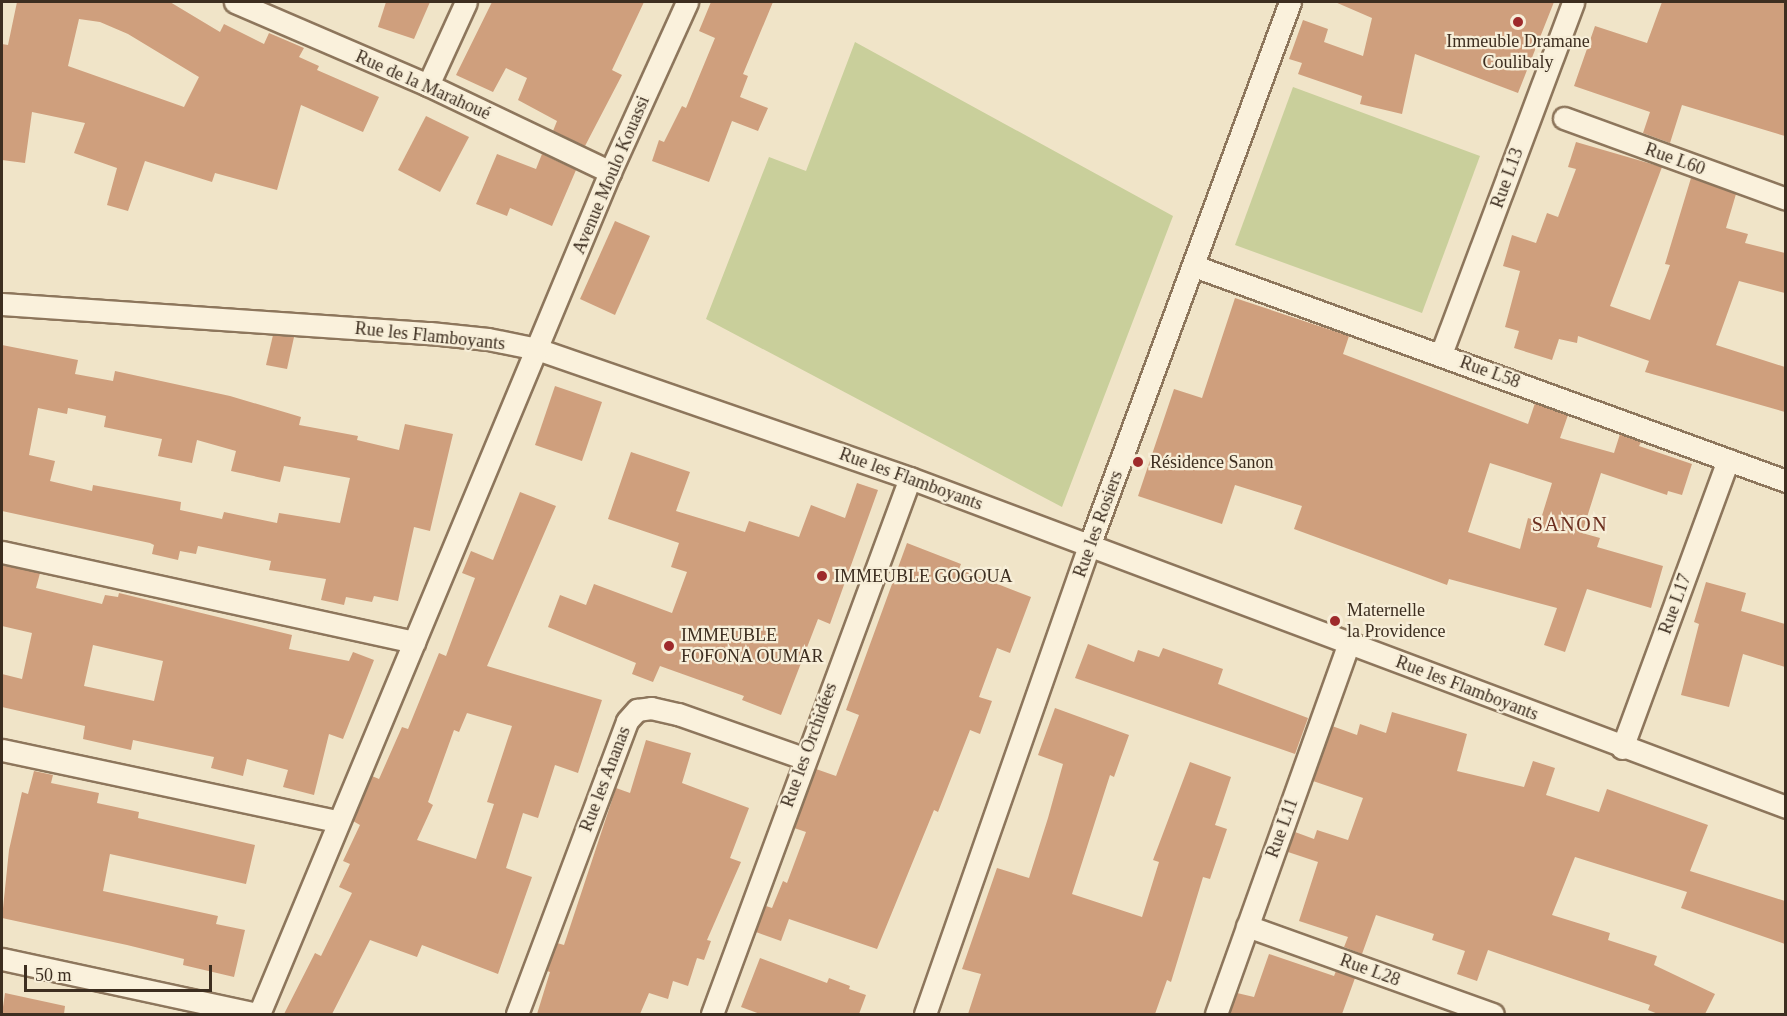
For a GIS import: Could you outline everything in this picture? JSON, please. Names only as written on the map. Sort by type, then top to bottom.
[{"type":"street","name":"Rue de la Marahoué","points":[[240,2],[428,85],[610,172]]},
{"type":"street","points":[[428,85],[466,2]]},
{"type":"street","name":"Avenue Moulo Kouassi","points":[[258,1014],[610,172],[687,2]]},
{"type":"street","name":"Rue les Rosiers","points":[[925,1014],[1089,546],[1290,2]]},
{"type":"street","name":"Rue L13","points":[[1442,354],[1573,2]]},
{"type":"street","name":"Rue L60","points":[[1564,118],[1785,199]]},
{"type":"street","name":"Rue L58","points":[[1194,266],[1442,354],[1785,481]]},
{"type":"street","name":"Rue les Flamboyants","points":[[2,304],[430,333],[488,339],[537,349],[910,478],[1349,642],[1622,748],[1785,807]]},
{"type":"street","name":"Rue L17","points":[[1622,748],[1728,460]]},
{"type":"street","name":"Rue les Orchidées","points":[[712,1014],[803,758],[910,478]]},
{"type":"street","points":[[2,552],[414,642]]},
{"type":"street","name":"Rue L11","points":[[1216,1014],[1349,642]]},
{"type":"street","name":"Rue les Ananas","points":[[517,1014],[622,734],[637,710],[651,708],[678,714],[803,758]]},
{"type":"street","points":[[2,750],[337,821]]},
{"type":"street","name":"Rue L28","points":[[1247,926],[1493,1014]]},
{"type":"street","points":[[2,959],[258,1014]]},
{"type":"green space","points":[[855,42],[1173,216],[1062,507],[706,319],[769,157],[806,171]]},
{"type":"green space","points":[[1293,87],[1480,156],[1422,313],[1235,245]]},
{"type":"building","points":[[17,2],[170,2],[220,32],[224,24],[264,44],[269,33],[304,48],[299,57],[319,66],[317,70],[379,97],[363,132],[301,105],[277,190],[215,173],[212,182],[145,161],[128,211],[107,205],[117,168],[74,153],[85,123],[32,112],[25,163],[2,160],[2,44],[8,45]],"holes":[[[79,19],[100,22],[128,34],[199,77],[184,107],[68,66]]]},
{"type":"building","points":[[386,2],[430,2],[414,39],[378,27]]},
{"type":"building","points":[[492,2],[644,2],[612,70],[622,75],[585,146],[553,131],[557,121],[518,100],[527,78],[506,68],[493,92],[456,75]]},
{"type":"building","points":[[711,2],[773,2],[743,74],[748,76],[740,97],[768,108],[758,131],[732,121],[709,182],[652,161],[659,140],[664,142],[682,106],[686,108],[715,38],[699,31]]},
{"type":"building","points":[[1335,2],[1554,2],[1518,93],[1415,54],[1402,114],[1360,104],[1362,96],[1298,74],[1302,63],[1289,59],[1303,20],[1328,29],[1324,42],[1363,56],[1372,18]]},
{"type":"building","points":[[1662,2],[1785,2],[1785,136],[1682,105],[1670,143],[1643,133],[1650,112],[1574,86],[1595,26],[1647,43]]},
{"type":"building","points":[[426,116],[469,137],[440,192],[398,170]]},
{"type":"building","points":[[1576,142],[1662,167],[1610,306],[1650,320],[1670,265],[1665,264],[1691,178],[1736,194],[1726,228],[1748,234],[1745,243],[1785,253],[1785,293],[1739,281],[1716,345],[1785,367],[1785,412],[1645,372],[1649,361],[1578,336],[1577,343],[1559,339],[1552,360],[1514,348],[1519,331],[1505,327],[1520,271],[1503,266],[1512,235],[1536,243],[1547,213],[1558,217],[1576,169],[1568,167]]},
{"type":"building","points":[[497,154],[536,169],[542,154],[576,170],[552,226],[510,208],[507,216],[476,204]]},
{"type":"building","points":[[615,221],[650,236],[615,315],[580,299]]},
{"type":"building","points":[[1235,298],[1349,336],[1343,354],[1528,424],[1535,403],[1568,415],[1560,438],[1614,453],[1620,434],[1641,442],[1639,446],[1692,464],[1682,495],[1668,491],[1667,495],[1601,473],[1582,533],[1600,538],[1597,547],[1663,566],[1651,608],[1587,589],[1565,652],[1544,645],[1557,608],[1449,579],[1447,585],[1294,529],[1302,506],[1235,485],[1222,524],[1138,496],[1174,389],[1202,398]],"holes":[[[1490,463],[1552,483],[1540,522],[1528,518],[1520,549],[1468,532]]]},
{"type":"building","points":[[273,335],[294,337],[287,369],[266,365]]},
{"type":"building","points":[[2,345],[78,360],[75,374],[113,381],[115,371],[230,396],[301,417],[299,425],[358,436],[357,440],[399,450],[405,424],[453,434],[430,531],[414,527],[398,601],[374,596],[372,602],[346,597],[344,605],[321,600],[326,579],[269,570],[271,561],[198,546],[196,554],[180,551],[178,560],[152,554],[154,545],[150,543],[2,511]],"holes":[[[38,408],[67,414],[68,408],[106,416],[104,427],[162,439],[158,456],[192,463],[197,440],[236,451],[231,471],[280,482],[284,466],[350,478],[340,523],[279,513],[277,523],[224,512],[222,519],[180,510],[181,502],[93,485],[92,491],[50,481],[55,461],[29,455]]]},
{"type":"building","points":[[555,386],[602,402],[582,461],[535,445]]},
{"type":"building","points":[[631,452],[690,472],[676,511],[745,532],[749,521],[799,537],[811,505],[845,518],[857,483],[878,490],[830,624],[818,619],[781,715],[742,700],[744,696],[660,666],[653,682],[632,674],[636,663],[548,627],[560,595],[586,605],[594,584],[672,613],[687,572],[671,567],[679,543],[608,519]]},
{"type":"building","points":[[520,492],[556,506],[487,666],[602,700],[578,773],[555,765],[538,818],[523,813],[506,868],[532,877],[498,974],[422,945],[417,957],[370,940],[332,1014],[284,1014],[315,953],[321,956],[352,893],[339,887],[350,864],[343,861],[360,825],[353,821],[372,776],[379,779],[402,727],[408,729],[439,653],[446,656],[475,578],[462,573],[471,551],[493,560]],"holes":[[[467,713],[512,726],[487,802],[494,804],[476,859],[417,840],[433,805],[428,802],[454,730],[459,732]]]},
{"type":"building","points":[[907,543],[961,564],[959,569],[1031,597],[1010,653],[997,648],[979,697],[992,701],[980,734],[970,730],[938,812],[934,810],[877,949],[789,919],[781,941],[756,932],[766,906],[772,908],[783,881],[787,883],[806,832],[794,828],[816,769],[836,776],[859,715],[846,710]]},
{"type":"building","points":[[2,565],[40,573],[36,588],[102,604],[105,595],[118,597],[119,593],[292,635],[289,649],[349,661],[353,652],[374,660],[343,739],[329,734],[314,795],[283,787],[288,770],[247,759],[243,776],[211,768],[214,757],[133,740],[131,750],[83,739],[85,726],[2,707],[2,674],[22,679],[32,633],[2,626]],"holes":[[[93,645],[163,661],[154,701],[84,686]]]},
{"type":"building","points":[[1706,582],[1746,593],[1741,611],[1785,624],[1785,667],[1743,654],[1729,707],[1681,695],[1699,624],[1694,622]]},
{"type":"building","points":[[1088,644],[1134,662],[1138,650],[1159,657],[1163,648],[1223,669],[1218,684],[1308,718],[1295,754],[1075,678]]},
{"type":"building","points":[[1055,708],[1129,735],[1114,777],[1110,775],[1072,894],[1142,917],[1159,862],[1153,860],[1190,762],[1231,777],[1215,825],[1227,829],[1210,879],[1203,877],[1171,982],[1167,980],[1155,1014],[968,1014],[981,974],[962,969],[997,868],[1029,878],[1048,818],[1063,764],[1038,755]]},
{"type":"building","points":[[1392,712],[1467,734],[1457,771],[1524,787],[1533,761],[1555,768],[1546,795],[1599,812],[1607,789],[1708,825],[1690,871],[1785,901],[1785,944],[1681,908],[1687,892],[1575,857],[1552,915],[1610,933],[1608,940],[1657,956],[1654,965],[1715,994],[1705,1014],[1658,1014],[1648,1010],[1650,1005],[1488,950],[1477,981],[1457,974],[1465,951],[1432,940],[1434,934],[1376,915],[1362,954],[1344,947],[1348,937],[1299,921],[1318,862],[1288,852],[1295,832],[1314,839],[1317,830],[1348,840],[1363,798],[1313,781],[1332,726],[1357,735],[1360,724],[1386,733]]},
{"type":"building","points":[[646,740],[691,753],[682,783],[749,808],[730,858],[741,862],[707,940],[711,941],[704,960],[697,958],[688,986],[673,981],[668,999],[649,993],[640,1014],[537,1014],[550,972],[547,971],[557,943],[564,945],[616,788],[630,793]]},
{"type":"building","points":[[34,771],[53,775],[51,783],[99,793],[97,803],[139,812],[138,818],[255,845],[246,884],[110,854],[103,891],[218,916],[216,924],[245,930],[234,977],[183,965],[184,959],[2,918],[9,850],[22,792],[28,794]]},
{"type":"building","points":[[1269,954],[1334,976],[1336,971],[1355,978],[1342,1014],[1229,1014],[1237,993],[1254,997]]},
{"type":"building","points":[[760,958],[827,983],[829,978],[866,995],[859,1014],[760,1014],[741,1007]]},
{"type":"building","points":[[5,993],[65,1006],[64,1014],[2,1014]]},
{"type":"place","name":"Immeuble Dramane Coulibaly","points":[[1518,22]]},
{"type":"place","name":"Résidence Sanon","points":[[1138,462]]},
{"type":"place","name":"IMMEUBLE GOGOUA","points":[[822,576]]},
{"type":"place","name":"Maternelle la Providence","points":[[1335,621]]},
{"type":"place","name":"IMMEUBLE FOFONA OUMAR","points":[[669,646]]},
{"type":"district","name":"SANON","points":[[1570,524]]}]
